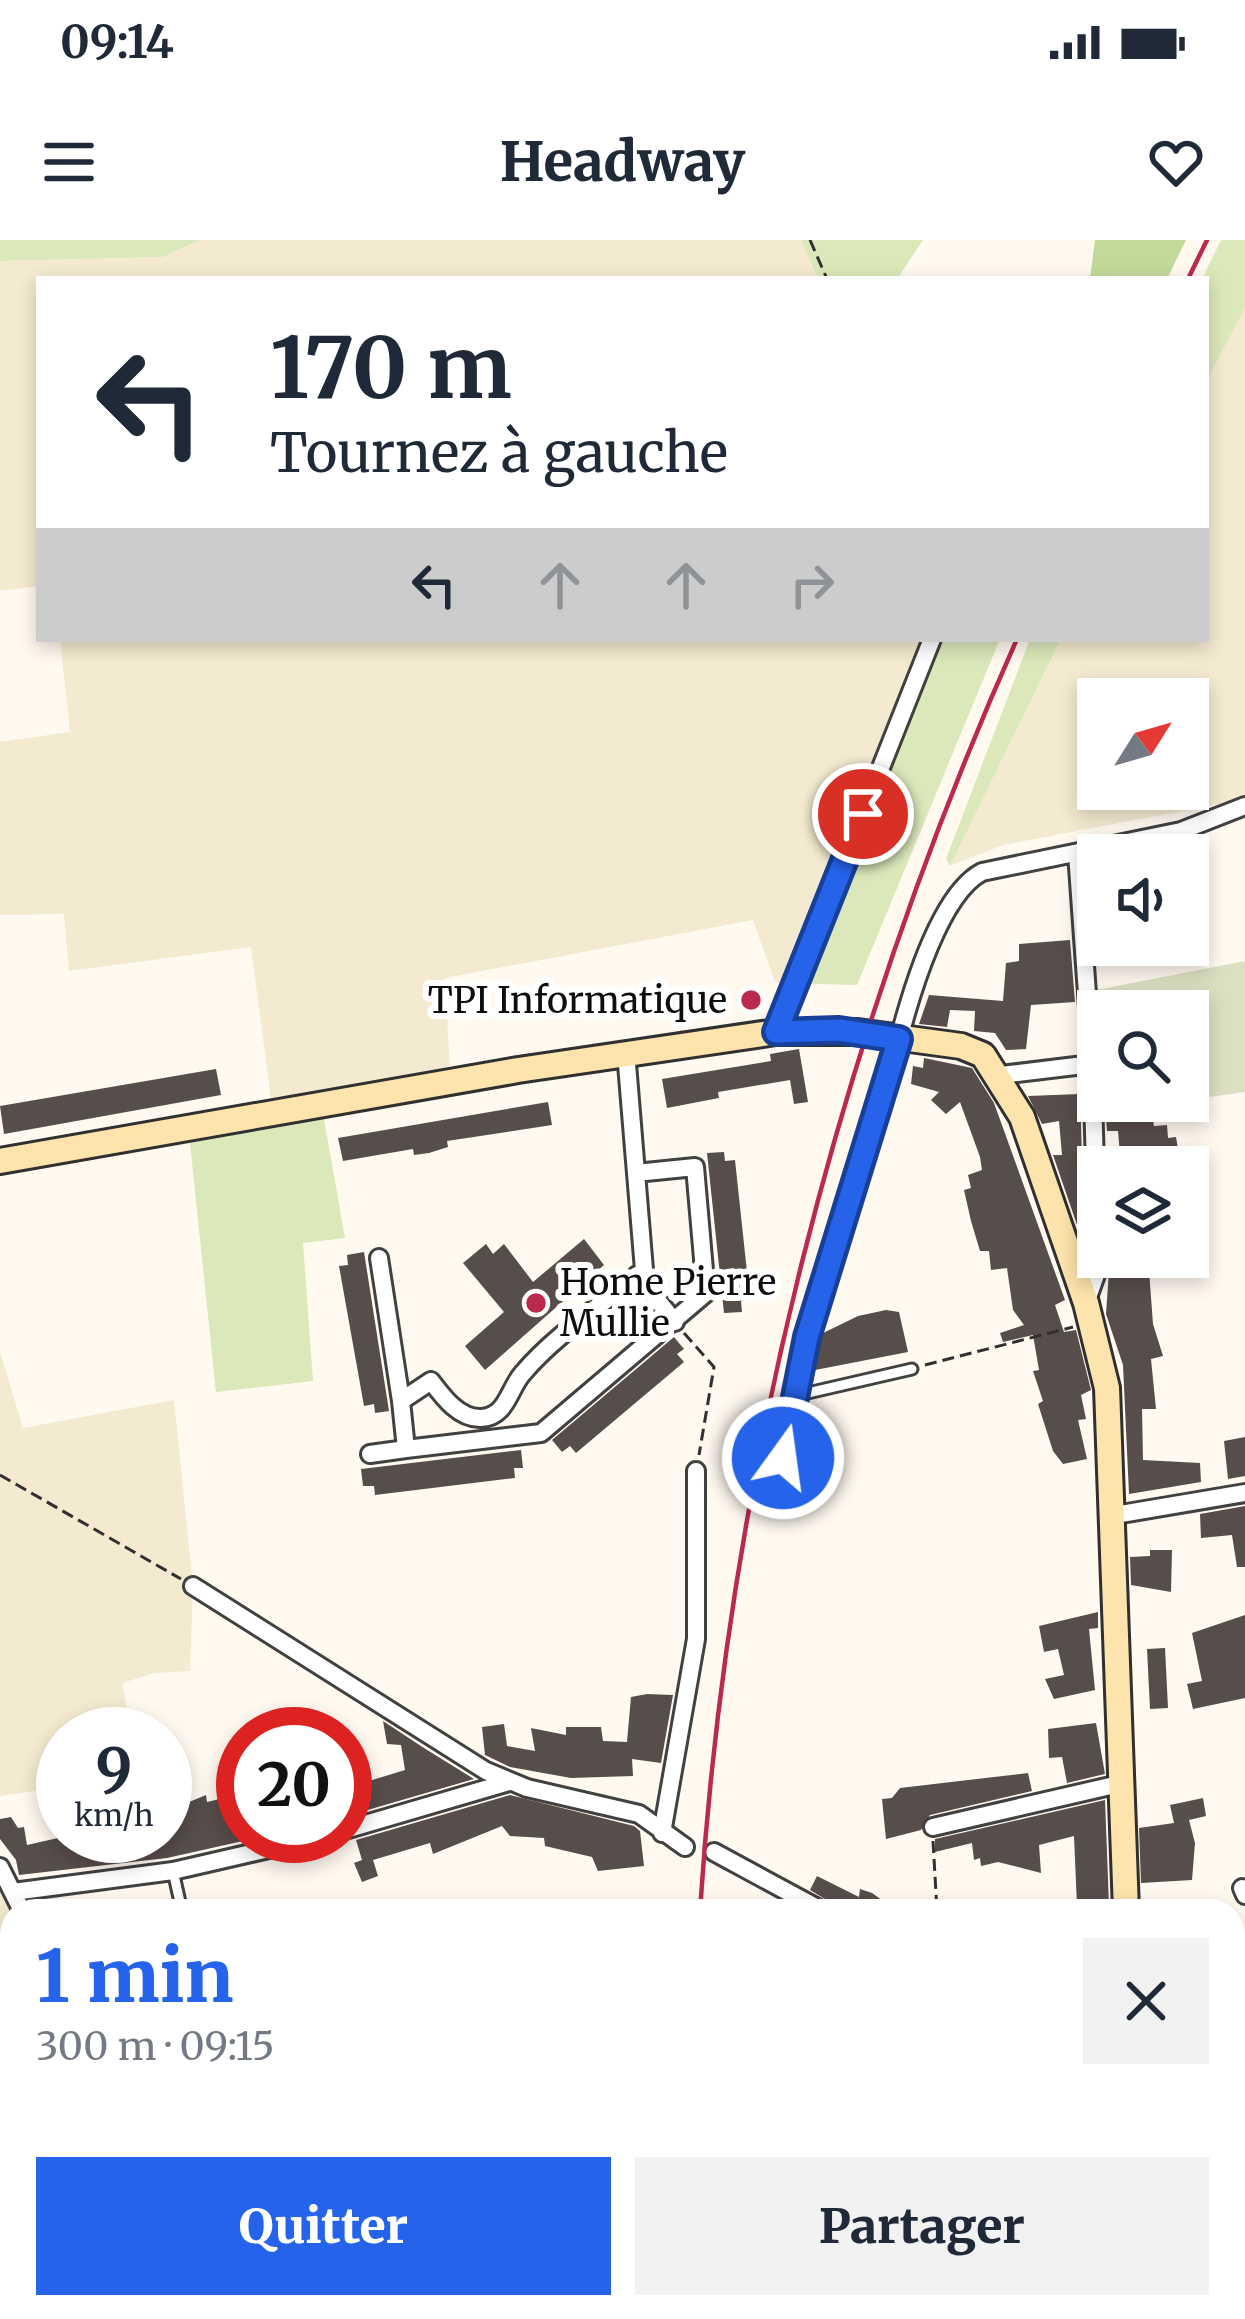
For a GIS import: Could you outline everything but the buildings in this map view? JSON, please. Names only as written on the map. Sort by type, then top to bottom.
[{"type":"street","points":[[776,1032],[931,642]]},
{"type":"street","points":[[1167,834],[1245,806]]},
{"type":"street","points":[[899,1039],[913,987],[963,882],[982,872],[1077,854]]},
{"type":"street","points":[[0,1161],[626,1052],[776,1032],[839,1030],[961,1046],[983,1055],[1001,1076],[1022,1117],[1088,1313],[1107,1388],[1125,1899]]},
{"type":"street","points":[[401,1401],[431,1381],[447,1402],[464,1413],[477,1419],[492,1416],[505,1406],[521,1374],[644,1270],[626,1052]]},
{"type":"street","points":[[1001,1076],[1077,1066]]},
{"type":"street","points":[[1088,1313],[1098,1268],[1094,1122]]},
{"type":"street","points":[[370,1454],[541,1433],[706,1293],[694,1167],[636,1173]]},
{"type":"street","points":[[379,1258],[406,1449]]},
{"type":"street","points":[[637,1275],[676,1322]]},
{"type":"street","points":[[662,1833],[696,1639],[696,1471]]},
{"type":"street","points":[[1109,1516],[1245,1493]]},
{"type":"street","points":[[193,1586],[509,1782],[639,1814],[685,1847]]},
{"type":"street","points":[[372,1822],[509,1782]]},
{"type":"street","points":[[933,1827],[1119,1784]]},
{"type":"street","points":[[714,1852],[801,1899]]},
{"type":"street","points":[[14,1892],[216,1861]]},
{"type":"street","points":[[0,1867],[17,1899]]},
{"type":"lane","points":[[783,1458],[807,1337],[899,1039]]},
{"type":"lane","points":[[799,1395],[912,1369]]},
{"type":"lane","points":[[173,1871],[179,1899]]},
{"type":"path","points":[[810,240],[826,276]]},
{"type":"path","points":[[912,1369],[1088,1313]]},
{"type":"path","points":[[676,1322],[714,1367],[696,1471]]},
{"type":"path","points":[[0,1475],[193,1586]]},
{"type":"path","points":[[933,1827],[936,1899]]},
{"type":"shaded area","points":[[200,240],[801,240],[817,276],[36,276],[36,586],[0,591],[0,261],[163,257]]},
{"type":"shaded area","points":[[1245,308],[1245,814],[1230,802],[1209,806],[1209,678],[1077,678],[1077,810],[1188,810],[1003,845],[950,866],[1060,642],[1209,642],[1209,376]]},
{"type":"shaded area","points":[[60,642],[922,642],[782,983],[775,982],[753,920],[445,978],[450,1071],[272,1107],[251,947],[69,971],[64,914],[0,915],[0,742],[70,732]]},
{"type":"shaded area","points":[[0,1352],[23,1428],[174,1400],[193,1586],[190,1671],[155,1673],[122,1683],[127,1707],[36,1707],[36,1791],[0,1796]]},
{"type":"shaded area","points":[[0,1867],[12,1899],[0,1899]]},
{"type":"green space","points":[[0,240],[200,240],[163,257],[0,261]]},
{"type":"green space","points":[[801,240],[923,240],[899,276],[817,276]]},
{"type":"green space","points":[[1095,240],[1186,240],[1168,276],[1090,276]]},
{"type":"green space","points":[[1221,240],[1245,240],[1245,308],[1209,376],[1209,276],[1203,276]]},
{"type":"green space","points":[[922,642],[999,642],[857,985],[782,983]]},
{"type":"green space","points":[[1029,642],[1060,642],[950,866],[946,859]]},
{"type":"green space","points":[[1245,961],[1245,1092],[1209,1097],[1209,990],[1096,990]]},
{"type":"green space","points":[[320,1097],[345,1238],[303,1243],[313,1381],[216,1392],[190,1143],[274,1126]]},
{"type":"railway","points":[[1189,276],[1207,240]]},
{"type":"railway","points":[[701,1899],[714,1748],[736,1584],[802,1261],[896,945],[953,790],[1016,642]]},
{"type":"place","name":"TPI Informatique","points":[[751,1000]]},
{"type":"place","name":"Home Pierre Mullie","points":[[536,1303]]},
{"type":"route","points":[[783,1458],[807,1337],[899,1039],[839,1030],[776,1032],[863,814]]}]
